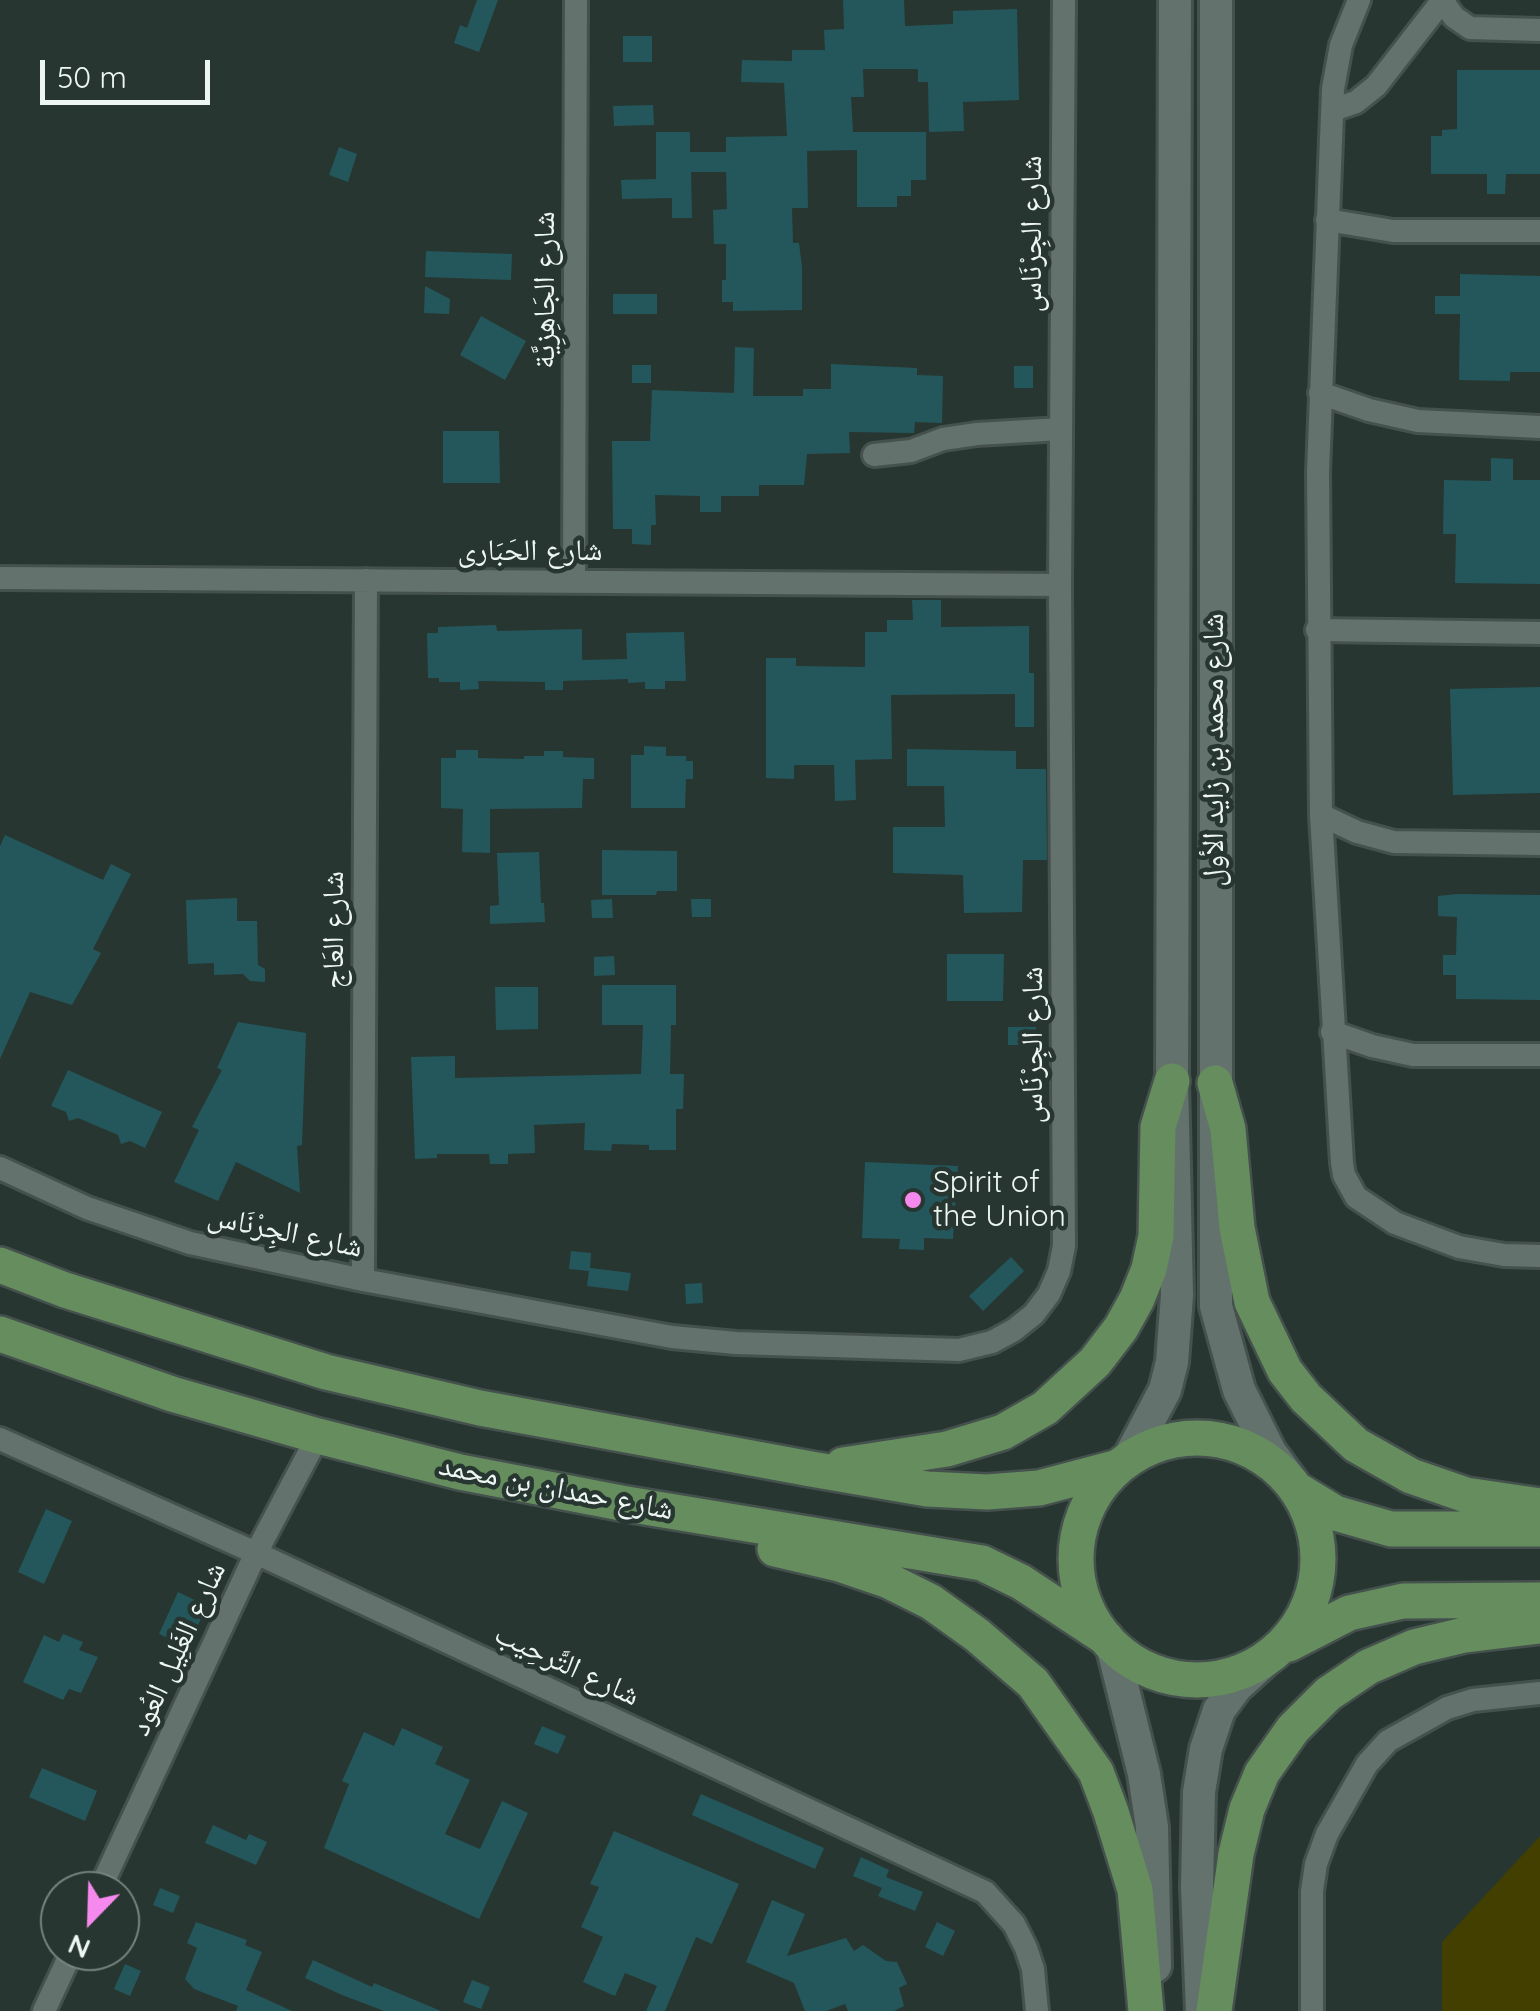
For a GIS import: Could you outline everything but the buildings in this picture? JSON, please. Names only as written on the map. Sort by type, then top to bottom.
[{"type":"main road","name":"شارع محمد بن زايد الأول","points":[[1122,1463],[1165,1390],[1172,1362],[1177,1296],[1172,1080],[1175,0]]},
{"type":"main road","name":"شارع محمد بن زايد الأول","points":[[1216,0],[1216,1306],[1238,1390],[1270,1452],[1295,1486]]},
{"type":"main road","points":[[811,1469],[947,1449],[1003,1432],[1045,1408],[1095,1362],[1129,1314],[1149,1269],[1156,1236],[1158,1127],[1172,1080]]},
{"type":"main road","points":[[1214,1083],[1228,1129],[1239,1247],[1252,1302],[1276,1354],[1306,1398],[1356,1445],[1411,1476],[1466,1495],[1540,1506]]},
{"type":"main road","points":[[0,1265],[65,1290],[326,1372],[480,1408],[926,1489],[987,1492],[1039,1488],[1122,1463],[1150,1448],[1180,1439],[1211,1439],[1242,1446],[1269,1461],[1295,1486],[1334,1513],[1392,1529],[1540,1530]]},
{"type":"main road","name":"شارع حمدان بن محمد","points":[[0,1334],[172,1394],[460,1472],[621,1504],[982,1563],[1021,1582],[1109,1642]]},
{"type":"main road","points":[[1122,1463],[1093,1496],[1084,1516],[1076,1558],[1084,1601],[1109,1642],[1144,1774],[1152,1827],[1156,2011]]},
{"type":"main road","points":[[1202,2011],[1197,1887],[1199,1792],[1206,1749],[1220,1710],[1236,1686],[1272,1655],[1304,1618],[1318,1576],[1316,1532],[1295,1486]]},
{"type":"main road","points":[[621,1504],[706,1532],[839,1564],[889,1581],[931,1602],[1034,1683],[1096,1772],[1111,1812],[1135,1890],[1146,2011]]},
{"type":"main road","points":[[1109,1642],[1143,1667],[1178,1678],[1216,1679],[1252,1668],[1311,1630],[1376,1606],[1430,1600],[1540,1600]]},
{"type":"main road","points":[[1214,2011],[1246,1809],[1262,1773],[1294,1729],[1328,1694],[1354,1676],[1414,1647],[1464,1634],[1540,1626]]},
{"type":"street","name":"شارع الجَاهِزِيَّة","points":[[574,581],[576,0]]},
{"type":"street","name":"شارع الجِرْنَاس","points":[[0,1168],[138,1227],[225,1251],[672,1337],[736,1343],[959,1350],[992,1342],[1034,1314],[1049,1294],[1064,1246],[1060,585],[1064,0]]},
{"type":"street","points":[[1360,0],[1341,46],[1333,110],[1320,393],[1318,630],[1322,816],[1332,1032],[1344,1175],[1365,1206],[1395,1224],[1458,1247],[1540,1256]]},
{"type":"street","points":[[1333,110],[1356,102],[1376,86],[1442,0],[1454,18],[1470,28],[1540,30]]},
{"type":"street","points":[[1326,220],[1394,230],[1540,231]]},
{"type":"street","points":[[1320,393],[1418,421],[1540,427]]},
{"type":"street","points":[[874,455],[910,451],[943,439],[977,434],[1061,429]]},
{"type":"street","name":"شارع الحَبَارى","points":[[0,578],[1060,585]]},
{"type":"street","name":"شارع العَاج","points":[[363,1280],[366,580]]},
{"type":"street","points":[[1318,630],[1540,633]]},
{"type":"street","points":[[1322,816],[1357,832],[1394,842],[1540,844]]},
{"type":"street","points":[[1332,1032],[1413,1055],[1540,1056]]},
{"type":"street","name":"شارع الغَلِيل العُود","points":[[109,1871],[256,1553],[318,1436]]},
{"type":"street","name":"شارع التَّرحِيب","points":[[0,1439],[256,1553],[984,1892],[1014,1924],[1026,1948],[1033,1969],[1037,2011]]},
{"type":"street","points":[[1312,2011],[1312,1891],[1316,1864],[1327,1834],[1367,1764],[1388,1741],[1447,1708],[1472,1700],[1540,1693]]},
{"type":"street","points":[[44,2011],[63,1971]]},
{"type":"shaded area","points":[[1540,1836],[1540,2011],[1442,2011],[1442,1942]]},
{"type":"place","name":"Spirit of the Union","points":[[913,1200]]}]
